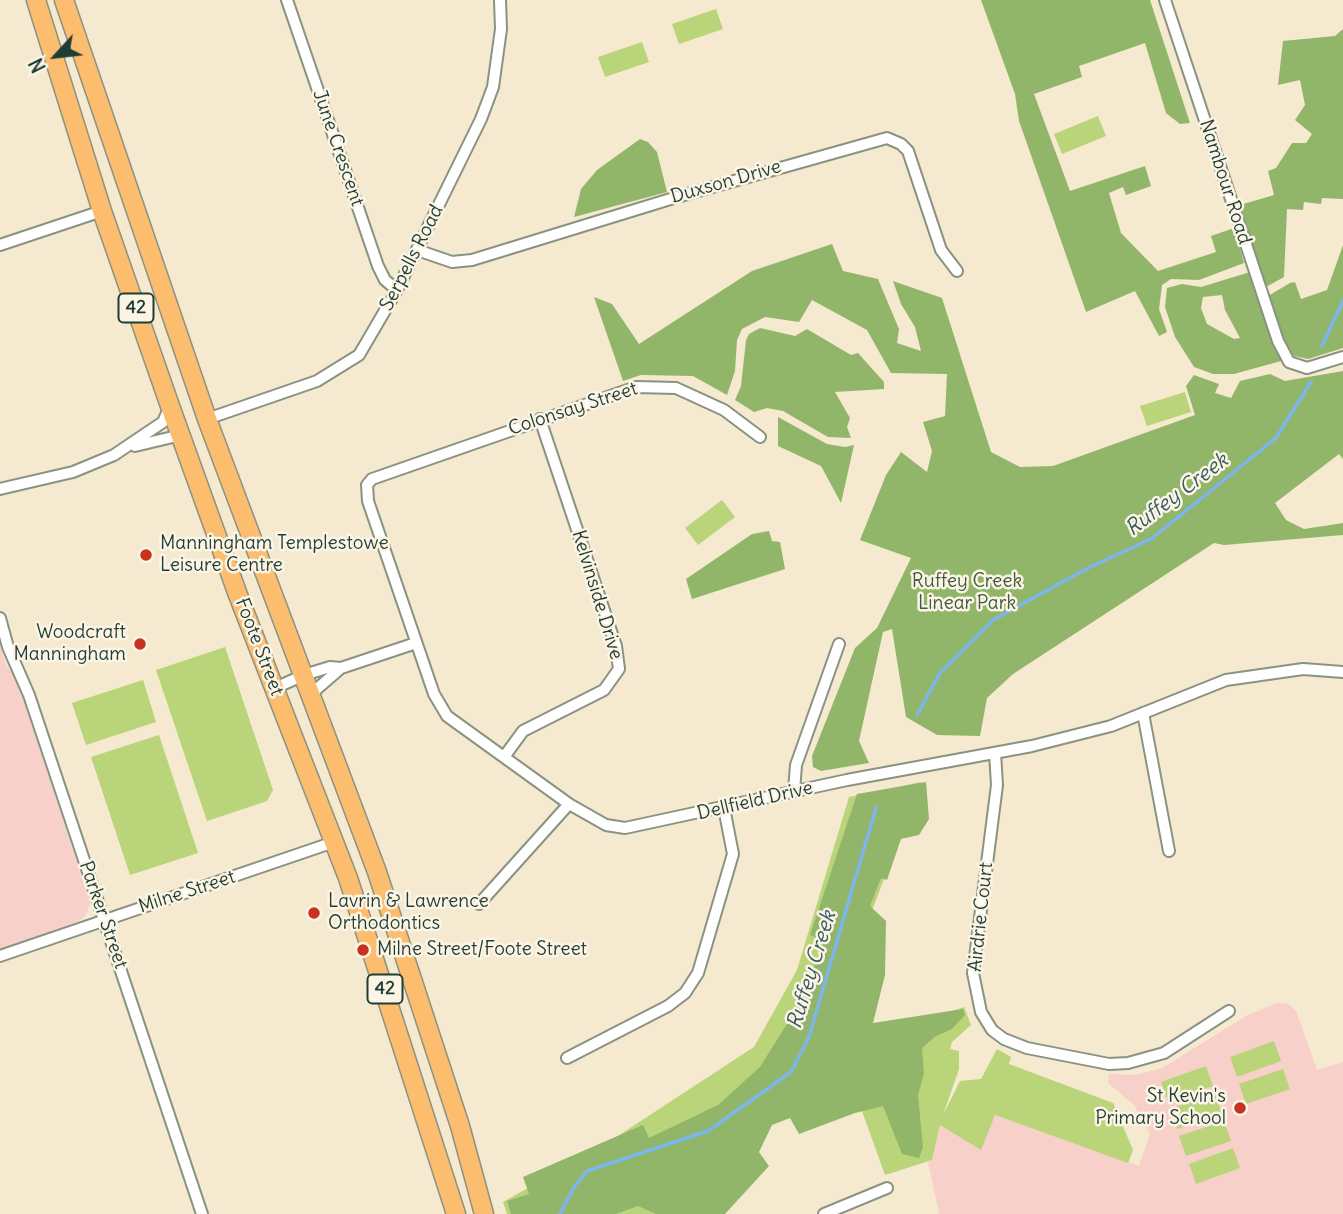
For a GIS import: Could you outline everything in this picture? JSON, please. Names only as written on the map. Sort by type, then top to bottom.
[{"type":"main road","name":"Foote Street","points":[[36,0],[102,211],[207,508],[334,842],[456,1214]]},
{"type":"main road","name":"Foote Street","points":[[64,0],[131,203],[207,419],[362,831],[451,1099],[484,1214]]},
{"type":"main road","points":[[102,211],[131,203]]},
{"type":"main road","points":[[181,435],[207,419]]},
{"type":"main road","points":[[207,508],[236,497]]},
{"type":"main road","points":[[334,842],[362,831]]},
{"type":"street","name":"June Crescent","points":[[288,0],[378,267],[389,285],[397,290]]},
{"type":"street","name":"Serpells Road","points":[[207,419],[317,382],[359,355],[397,290],[481,119],[493,87],[501,29],[500,0]]},
{"type":"street","name":"Nambour Road","points":[[1165,0],[1278,341],[1289,362],[1307,368],[1343,357]]},
{"type":"street","name":"Duxson Drive","points":[[417,250],[452,262],[472,260],[661,201],[887,138],[901,144],[908,151],[942,250],[957,271]]},
{"type":"street","points":[[0,245],[102,211]]},
{"type":"street","name":"Colonsay Street","points":[[379,475],[636,387],[656,385],[676,387],[700,397],[724,410],[760,438]]},
{"type":"street","points":[[129,448],[163,422],[170,406]]},
{"type":"street","name":"Kelvinside Drive","points":[[504,757],[523,731],[604,690],[619,669],[617,646],[540,419]]},
{"type":"street","points":[[0,489],[73,472],[129,448],[181,435]]},
{"type":"street","name":"Dellfield Drive","points":[[379,475],[367,485],[368,501],[434,694],[447,716],[569,804],[606,825],[625,828],[1096,730],[1226,680],[1303,669],[1343,672]]},
{"type":"street","name":"Parker Street","points":[[0,618],[202,1214]]},
{"type":"street","points":[[312,694],[341,668],[416,643]]},
{"type":"street","points":[[794,791],[796,765],[839,644]]},
{"type":"street","points":[[275,688],[330,667],[341,668]]},
{"type":"street","points":[[1143,713],[1170,851]]},
{"type":"street","name":"Airdrie Court","points":[[995,753],[997,785],[973,963],[975,992],[992,1030],[1004,1039],[1027,1048],[1109,1064],[1128,1063],[1164,1053],[1229,1012]]},
{"type":"street","points":[[479,904],[569,804]]},
{"type":"street","points":[[567,1058],[668,1006],[685,993],[692,983],[698,973],[733,854],[724,808]]},
{"type":"street","name":"Milne Street","points":[[0,956],[334,842]]},
{"type":"street","points":[[824,1214],[887,1188]]},
{"type":"shaded area","points":[[0,647],[7,667],[15,675],[90,903],[86,915],[79,921],[0,949]]},
{"type":"shaded area","name":"St Kevin's Primary School","points":[[1276,1003],[1288,1004],[1296,1011],[1317,1070],[1343,1062],[1343,1214],[939,1214],[928,1162],[932,1160],[940,1124],[994,1115],[1139,1166],[1150,1134],[1134,1105],[1108,1083],[1109,1074],[1136,1075],[1162,1068],[1246,1016]]},
{"type":"green space","points":[[981,0],[1150,0],[1190,123],[1180,124],[1166,113],[1145,43],[1079,66],[1082,77],[1034,94],[1070,191],[1145,166],[1151,186],[1126,195],[1123,187],[1109,193],[1121,233],[1158,271],[1216,252],[1211,236],[1234,228],[1244,263],[1199,280],[1171,279],[1162,285],[1159,309],[1167,332],[1159,336],[1135,291],[1086,312],[1019,121],[1015,94]]},
{"type":"green space","points":[[716,9],[723,29],[679,44],[672,24]]},
{"type":"green space","points":[[1343,29],[1343,199],[1322,198],[1321,204],[1304,202],[1303,210],[1287,209],[1284,277],[1266,287],[1240,205],[1274,195],[1268,171],[1276,168],[1292,143],[1306,143],[1312,134],[1295,120],[1305,105],[1300,80],[1278,85],[1283,41],[1335,36]]},
{"type":"green space","points":[[642,42],[649,62],[605,77],[598,57]]},
{"type":"green space","points":[[1098,116],[1106,136],[1062,154],[1054,134]]},
{"type":"green space","points":[[640,139],[648,142],[657,152],[667,192],[574,217],[581,189],[597,170]]},
{"type":"green space","name":"Ruffey Creek Linear Park","points":[[832,244],[843,271],[878,279],[899,329],[897,343],[921,351],[915,327],[901,304],[893,281],[942,298],[991,452],[1020,467],[1053,466],[1195,415],[1186,386],[1194,375],[1219,384],[1215,393],[1231,398],[1240,381],[1270,374],[1285,381],[1343,371],[1343,459],[1339,454],[1275,503],[1286,520],[1304,529],[1343,523],[1343,535],[1224,545],[1214,543],[1013,674],[987,698],[980,736],[937,735],[906,717],[892,629],[883,632],[859,741],[869,763],[821,771],[813,767],[812,756],[855,648],[877,628],[911,558],[860,540],[886,475],[901,452],[927,472],[932,451],[923,422],[945,416],[947,374],[891,373],[867,330],[812,300],[799,322],[765,317],[742,329],[737,340],[735,371],[727,395],[693,376],[641,375],[623,381],[594,297],[612,304],[639,344],[752,271]]},
{"type":"green space","points":[[1343,245],[1343,348],[1308,359],[1290,355],[1268,296],[1295,282],[1301,299],[1327,290]]},
{"type":"green space","points":[[1250,272],[1281,361],[1234,374],[1213,374],[1194,367],[1175,337],[1165,307],[1167,288],[1182,284],[1201,287]],"holes":[[[1222,295],[1225,310],[1240,338],[1234,339],[1207,324],[1201,308],[1203,297]]]},
{"type":"green space","points":[[760,328],[795,336],[807,329],[851,355],[858,353],[884,382],[884,389],[835,392],[850,418],[847,427],[851,438],[828,437],[783,411],[767,408],[754,412],[735,400],[741,386],[746,340],[749,334]]},
{"type":"green space","points":[[1185,392],[1191,412],[1147,426],[1140,406]]},
{"type":"green space","points":[[778,417],[827,444],[845,447],[854,445],[841,503],[821,466],[778,446]]},
{"type":"green space","points":[[722,500],[735,517],[698,545],[685,528]]},
{"type":"green space","points":[[769,531],[772,541],[780,542],[785,569],[692,599],[686,579],[752,534]]},
{"type":"green space","points":[[225,647],[273,790],[267,801],[207,821],[156,670]]},
{"type":"green space","points":[[143,680],[156,722],[86,745],[72,703]]},
{"type":"green space","points":[[159,735],[198,853],[130,875],[91,757]]},
{"type":"green space","points":[[921,782],[868,921],[868,1040],[964,1007],[971,1025],[952,1042],[950,1049],[959,1051],[959,1069],[943,1115],[960,1081],[981,1079],[997,1049],[1011,1057],[1009,1064],[1113,1103],[1133,1150],[1128,1163],[995,1115],[981,1150],[940,1125],[932,1160],[885,1175],[857,1097],[785,1103],[692,1214],[507,1214],[503,1202],[604,1145],[754,1047],[797,970],[849,797]]},
{"type":"green space","points":[[926,782],[929,819],[919,835],[901,839],[887,880],[881,878],[870,906],[886,921],[885,975],[873,1023],[963,1009],[965,1015],[952,1029],[936,1036],[922,1048],[924,1073],[918,1095],[923,1147],[919,1158],[902,1154],[883,1106],[855,1113],[799,1134],[790,1118],[772,1125],[759,1152],[769,1166],[725,1214],[656,1214],[638,1206],[616,1214],[511,1214],[507,1201],[529,1194],[523,1177],[643,1125],[649,1138],[718,1105],[760,1067],[802,1000],[824,941],[810,935],[857,794]]},
{"type":"green space","points":[[1274,1041],[1281,1061],[1237,1077],[1230,1057]]},
{"type":"green space","points":[[1206,1066],[1213,1086],[1168,1102],[1161,1082]]},
{"type":"green space","points":[[1283,1069],[1290,1089],[1246,1104],[1239,1084]]},
{"type":"green space","points":[[1215,1094],[1222,1114],[1177,1129],[1170,1109]]},
{"type":"green space","points":[[1224,1121],[1231,1141],[1186,1156],[1179,1136]]},
{"type":"green space","points":[[1233,1148],[1240,1168],[1196,1184],[1189,1164]]},
{"type":"waterway","name":"Ruffey Creek","points":[[1322,346],[1343,301]]},
{"type":"waterway","name":"Ruffey Creek","points":[[917,715],[940,673],[993,620],[1088,568],[1151,539],[1276,438],[1311,382]]},
{"type":"waterway","name":"Ruffey Creek","points":[[560,1214],[574,1187],[587,1171],[708,1131],[791,1072],[809,1037],[876,808]]},
{"type":"place","name":"Manningham Templestowe Leisure Centre","points":[[146,555]]},
{"type":"place","name":"Woodcraft Manningham","points":[[140,644]]},
{"type":"place","name":"Lavrin & Lawrence Orthodontics","points":[[314,913]]},
{"type":"place","name":"Milne Street/Foote Street","points":[[363,950]]},
{"type":"place","name":"St Kevin's Primary School","points":[[1240,1108]]}]
